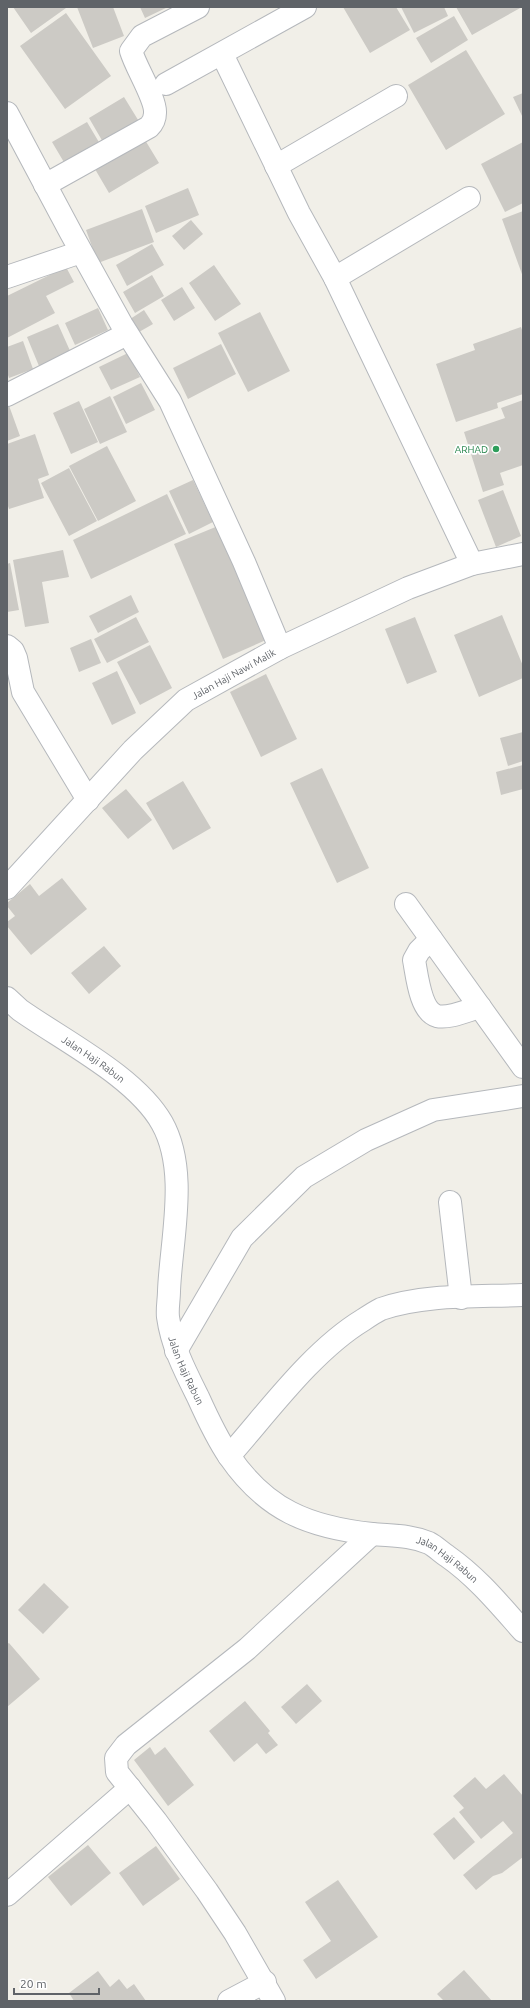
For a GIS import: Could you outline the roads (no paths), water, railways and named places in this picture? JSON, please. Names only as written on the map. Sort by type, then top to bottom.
[{"type":"street","points":[[46,185],[149,127],[154,122],[154,105],[136,66],[131,51],[142,36],[198,7]]},
{"type":"street","points":[[166,84],[305,7]]},
{"type":"street","points":[[222,54],[299,213],[335,278],[472,564]]},
{"type":"street","points":[[276,166],[396,96]]},
{"type":"street","points":[[7,113],[81,252],[127,334],[173,407],[244,562],[280,648]]},
{"type":"street","points":[[335,278],[469,198]]},
{"type":"street","points":[[7,277],[81,252]]},
{"type":"street","points":[[7,395],[127,334]]},
{"type":"street","name":"Jalan Haji Nawi Malik","points":[[7,888],[133,750],[186,700],[280,648],[408,588],[472,564],[523,554]]},
{"type":"street","points":[[7,646],[13,651],[16,658],[23,692],[88,800]]},
{"type":"street","points":[[406,904],[523,1067]]},
{"type":"street","points":[[431,939],[414,960],[423,1002],[428,1011],[437,1016],[448,1015],[480,1007]]},
{"type":"street","name":"Jalan Haji Rabun","points":[[7,998],[26,1014],[128,1083],[150,1106],[162,1122],[171,1141],[176,1179],[176,1222],[170,1273],[168,1316],[176,1352],[211,1426],[229,1456],[252,1485],[283,1510],[304,1521],[372,1534],[402,1535],[430,1544],[468,1571],[523,1632]]},
{"type":"street","points":[[176,1352],[242,1238],[304,1177],[366,1140],[433,1110],[523,1096]]},
{"type":"street","points":[[450,1202],[461,1298]]},
{"type":"street","points":[[229,1456],[326,1348],[355,1324],[379,1310],[401,1304],[461,1298],[523,1295]]},
{"type":"street","points":[[274,2001],[265,1982],[207,1891],[156,1821],[117,1772],[116,1758],[126,1746],[246,1649],[372,1534]]},
{"type":"street","points":[[7,1895],[130,1788]]},
{"type":"street","points":[[229,2001],[265,1982]]},
{"type":"place","name":"ARHAD","points":[[496,449]]}]
